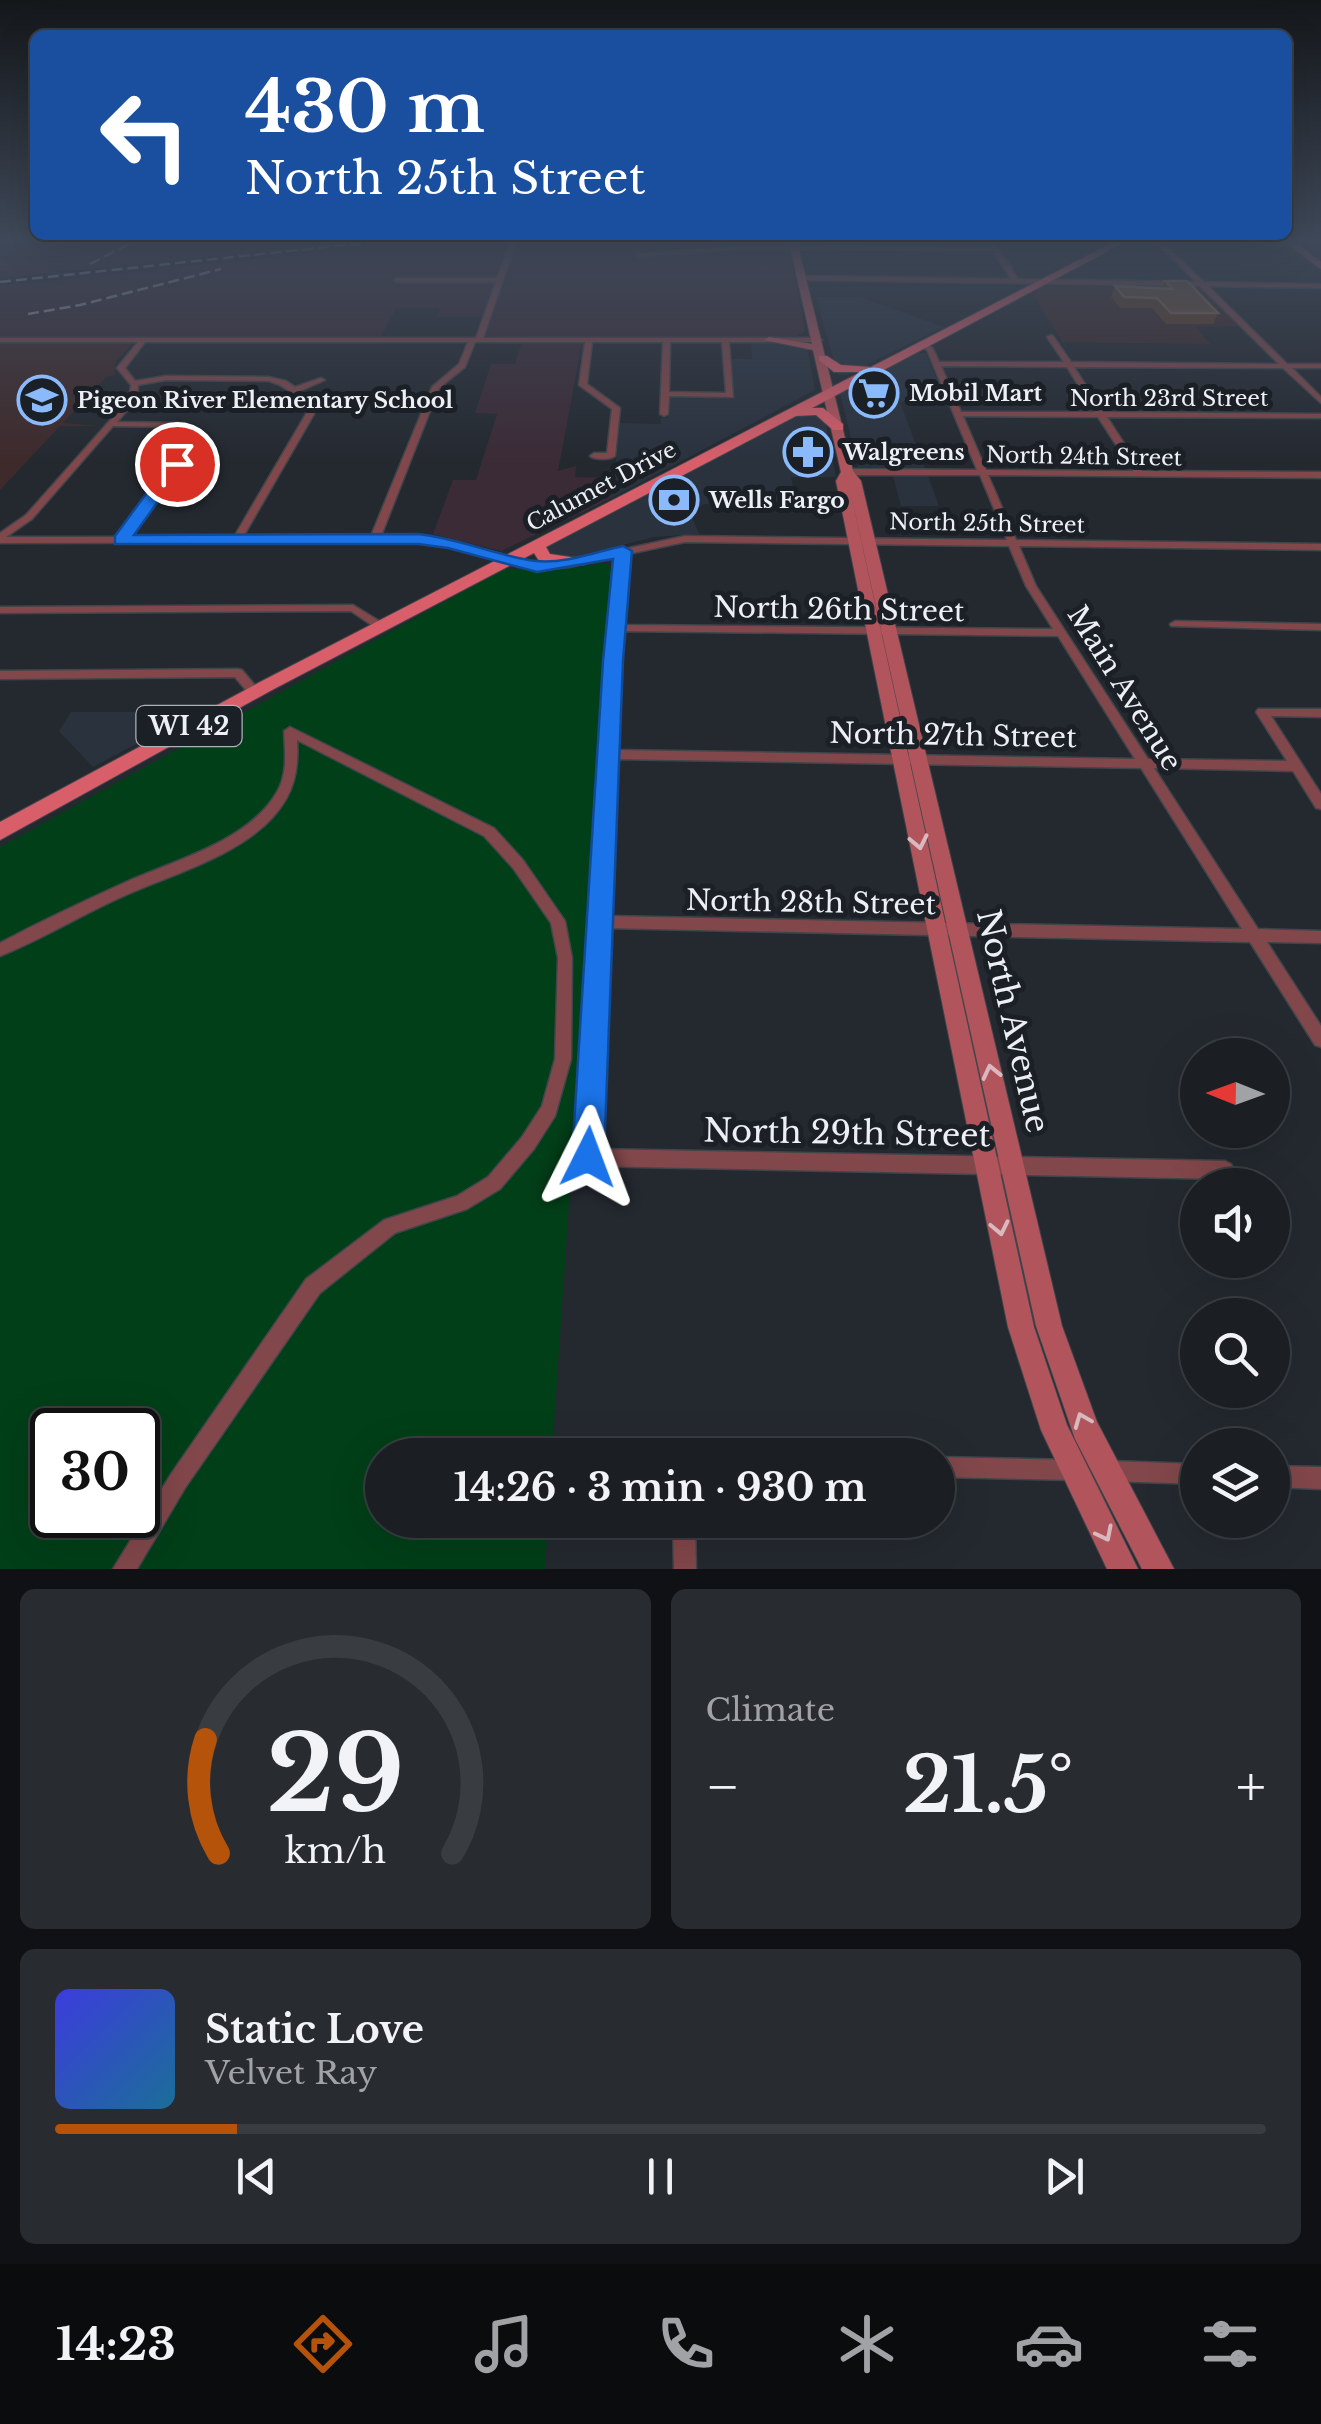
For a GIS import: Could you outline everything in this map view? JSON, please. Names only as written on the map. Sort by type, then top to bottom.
[{"type":"main road","name":"North Avenue","points":[[812,315],[847,472],[854,481],[862,541],[948,930],[987,1166],[1021,1327],[1073,1470],[1123,1569]]},
{"type":"main road","name":"Calumet Drive","points":[[0,832],[254,692],[978,315]]},
{"type":"main road","points":[[769,340],[820,349],[833,367],[847,370],[882,364]]},
{"type":"main road","points":[[780,417],[816,410],[838,426]]},
{"type":"main road","points":[[537,544],[544,558],[578,562]]},
{"type":"main road","name":"North Avenue","points":[[948,930],[1065,1376],[1104,1470],[1158,1569]]},
{"type":"street","points":[[374,539],[436,387],[462,364],[486,315]]},
{"type":"street","points":[[1234,315],[1321,401]]},
{"type":"street","points":[[1052,337],[1139,474]]},
{"type":"street","points":[[589,338],[582,384],[616,408],[611,456],[594,456]]},
{"type":"street","points":[[664,414],[668,339]]},
{"type":"street","points":[[665,394],[730,395],[725,339]]},
{"type":"street","points":[[0,340],[769,340]]},
{"type":"street","points":[[0,539],[29,517],[135,394],[134,383],[123,374],[121,364],[143,340]]},
{"type":"street","name":"Main Avenue","points":[[923,344],[936,364],[1031,586],[1321,1040]]},
{"type":"street","points":[[936,364],[1321,366]]},
{"type":"street","points":[[134,383],[166,378],[261,378],[284,383],[310,401],[310,414],[237,540]]},
{"type":"street","points":[[295,390],[321,380]]},
{"type":"street","name":"North 23rd Street","points":[[957,414],[1321,416]]},
{"type":"street","points":[[111,424],[184,425],[196,435],[122,540]]},
{"type":"street","name":"North 24th Street","points":[[847,472],[1321,476]]},
{"type":"street","name":"North 25th Street","points":[[0,539],[449,542],[537,567],[685,539],[1321,547]]},
{"type":"street","points":[[600,922],[623,551]]},
{"type":"street","points":[[0,610],[353,608],[380,626]]},
{"type":"street","points":[[1175,624],[1321,627]]},
{"type":"street","name":"North 26th Street","points":[[616,628],[1061,634]]},
{"type":"street","points":[[0,675],[238,673],[254,692]]},
{"type":"street","points":[[1321,713],[1262,712],[1321,804]]},
{"type":"street","points":[[0,950],[144,880],[236,842],[268,813],[288,780],[294,751],[290,732],[490,832],[541,893],[558,921],[564,958],[562,1059],[549,1110],[528,1144],[494,1183],[461,1202],[390,1226],[313,1286],[190,1464],[124,1569]]},
{"type":"street","name":"North 27th Street","points":[[608,754],[1296,766]]},
{"type":"street","name":"North 28th Street","points":[[600,922],[1321,937]]},
{"type":"street","name":"North 29th Street","points":[[600,922],[588,1157],[1180,1169]]},
{"type":"street","points":[[955,1467],[1180,1473]]},
{"type":"street","points":[[1290,1477],[1321,1478]]},
{"type":"street","points":[[684,1538],[684,1569]]},
{"type":"shaded area","points":[[0,315],[392,315],[381,337],[0,338]]},
{"type":"shaded area","points":[[802,315],[805,331],[797,336],[776,337],[583,337],[558,471],[576,466],[575,477],[614,478],[612,498],[501,551],[433,534],[453,480],[476,480],[497,414],[475,413],[491,364],[515,364],[523,338],[485,336],[490,317],[437,317]]},
{"type":"shaded area","points":[[821,315],[911,315],[944,327],[846,375],[838,375]]},
{"type":"shaded area","points":[[1046,315],[1234,315],[1245,326],[1196,327],[1210,344],[1063,342]]},
{"type":"shaded area","points":[[751,342],[798,343],[807,347],[815,390],[612,498],[620,423],[661,424],[661,418],[667,418],[670,396],[728,396],[730,359],[752,359]]},
{"type":"shaded area","name":"Pigeon River Elementary School","points":[[0,343],[133,343],[115,363],[115,375],[106,377],[63,423],[102,426],[60,426],[0,490]]},
{"type":"shaded area","points":[[917,353],[926,353],[946,402],[900,402],[925,469],[858,467],[840,393]]},
{"type":"shaded area","points":[[812,407],[823,410],[836,477],[791,477],[797,503],[704,504],[690,513],[699,534],[654,537],[575,557],[548,558],[543,548]]},
{"type":"shaded area","points":[[893,476],[928,476],[939,506],[901,506]]},
{"type":"shaded area","points":[[71,712],[196,712],[93,767],[59,731]]},
{"type":"green space","points":[[606,563],[612,569],[553,1438],[365,1438],[365,1538],[547,1538],[545,1569],[0,1569],[0,847],[504,569],[563,569]]},
{"type":"building","points":[[868,378],[879,378],[883,393],[872,392]]},
{"type":"place","name":"Mobil Mart","points":[[874,393]]},
{"type":"place","name":"Pigeon River Elementary School","points":[[42,400]]},
{"type":"place","name":"Walgreens","points":[[808,452]]},
{"type":"place","name":"Wells Fargo","points":[[674,500]]},
{"type":"route","points":[[177,464],[122,540],[418,539],[449,542],[537,567],[570,564],[623,551],[613,661],[588,1157]]}]
